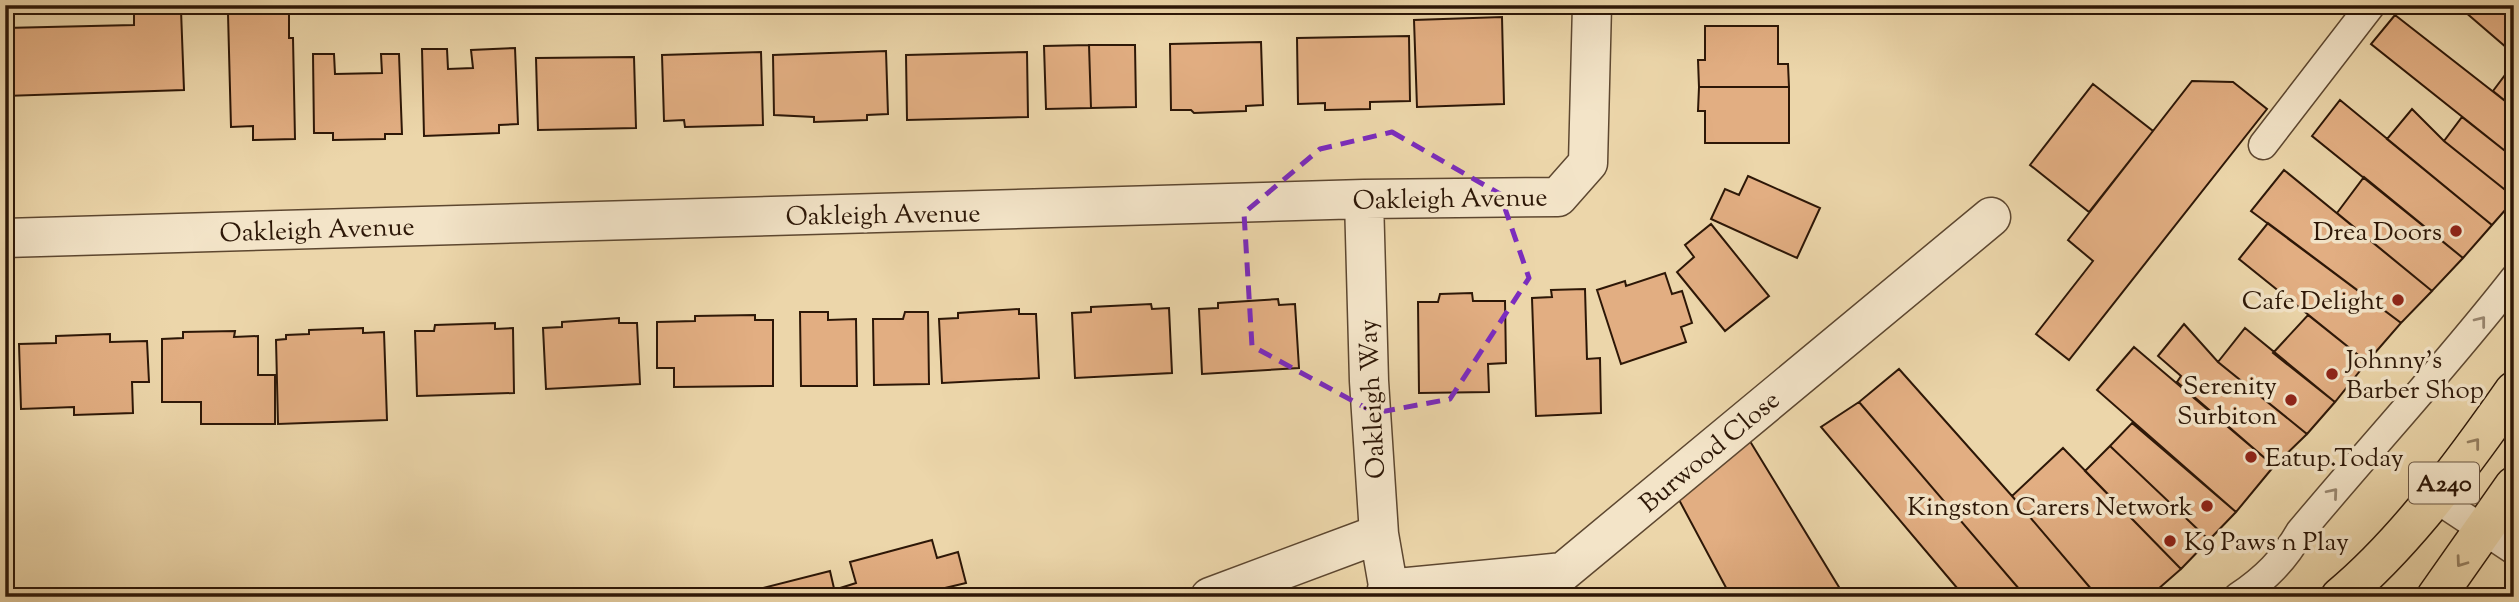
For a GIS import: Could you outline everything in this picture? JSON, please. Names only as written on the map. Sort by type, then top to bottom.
[{"type":"main road","name":"A240","points":[[2340,597],[2370,571],[2434,497],[2514,391]]},
{"type":"main road","name":"A240","points":[[2436,597],[2499,540],[2514,486]]},
{"type":"street","name":"Oakleigh Avenue","points":[[5,238],[1364,199],[1558,197],[1588,163],[1592,5]]},
{"type":"street","name":"Oakleigh Way","points":[[1364,199],[1369,381],[1379,534],[1388,593]]},
{"type":"street","name":"Burwood Close","points":[[1388,593],[1563,572],[1991,218]]},
{"type":"street","points":[[1210,597],[1379,534]]},
{"type":"lane","points":[[2263,145],[2371,5]]},
{"type":"lane","points":[[2238,597],[2259,583],[2287,554],[2300,532],[2429,379],[2461,346],[2514,279]]},
{"type":"lane","points":[[2434,497],[2499,540]]},
{"type":"highlighted area","points":[[1392,132],[1500,194],[1529,278],[1450,399],[1375,413],[1252,346],[1244,213],[1320,149]]},
{"type":"building","points":[[1757,5],[1827,5],[1827,10],[1789,8],[1790,12],[1769,12],[1770,6]]},
{"type":"building","points":[[2457,5],[2514,5],[2514,54]]},
{"type":"building","points":[[181,10],[184,90],[5,96],[5,28],[134,25],[134,11]]},
{"type":"building","points":[[289,13],[289,38],[293,38],[295,139],[253,140],[253,126],[231,127],[228,14]]},
{"type":"building","points":[[2395,15],[2514,108],[2514,158],[2371,44]]},
{"type":"building","points":[[1502,17],[1504,104],[1417,107],[1414,20]]},
{"type":"building","points":[[1705,26],[1778,26],[1778,64],[1788,64],[1789,87],[1699,87],[1698,60],[1705,60]]},
{"type":"building","points":[[1409,36],[1410,101],[1370,102],[1370,109],[1325,110],[1325,103],[1298,104],[1297,38]]},
{"type":"building","points":[[1261,42],[1263,105],[1246,106],[1246,111],[1194,113],[1191,110],[1171,110],[1170,44]]},
{"type":"building","points":[[1089,45],[1091,108],[1046,109],[1044,46]]},
{"type":"building","points":[[1089,45],[1135,45],[1136,107],[1091,108]]},
{"type":"building","points":[[515,48],[518,124],[499,125],[499,133],[424,136],[422,49],[447,49],[448,69],[473,68],[471,50]]},
{"type":"building","points":[[886,51],[888,114],[867,115],[867,120],[814,122],[814,117],[774,115],[773,55]]},
{"type":"building","points":[[761,52],[763,125],[685,127],[684,120],[664,121],[662,55]]},
{"type":"building","points":[[1027,52],[1028,117],[907,120],[906,55]]},
{"type":"building","points":[[313,54],[334,54],[335,74],[382,73],[381,54],[399,54],[402,134],[385,134],[385,139],[333,140],[333,133],[314,133]]},
{"type":"building","points":[[634,57],[636,128],[538,130],[536,58]]},
{"type":"building","points":[[2514,63],[2514,108],[2493,91]]},
{"type":"building","points":[[2192,81],[2233,82],[2267,109],[2069,360],[2036,334],[2093,261],[2068,240]]},
{"type":"building","points":[[2093,84],[2153,131],[2089,212],[2030,165]]},
{"type":"building","points":[[1699,87],[1789,87],[1789,143],[1705,143],[1705,111],[1698,111]]},
{"type":"building","points":[[2340,100],[2492,225],[2463,258],[2312,136]]},
{"type":"building","points":[[2412,109],[2444,141],[2514,197],[2492,225],[2387,139]]},
{"type":"building","points":[[2462,117],[2514,158],[2514,197],[2444,141]]},
{"type":"building","points":[[2284,170],[2432,291],[2401,323],[2251,211]]},
{"type":"building","points":[[1748,176],[1820,208],[1797,258],[1711,219],[1725,189],[1739,195]]},
{"type":"building","points":[[2364,177],[2463,258],[2432,291],[2337,213]]},
{"type":"building","points":[[2268,223],[2401,323],[2367,362],[2239,259]]},
{"type":"building","points":[[1711,224],[1769,296],[1725,331],[1677,272],[1694,257],[1685,245]]},
{"type":"building","points":[[1665,273],[1672,294],[1682,291],[1692,323],[1681,327],[1686,342],[1621,364],[1597,290],[1625,281],[1626,286]]},
{"type":"building","points":[[1585,289],[1587,359],[1600,358],[1601,413],[1536,416],[1532,298],[1552,297],[1551,290]]},
{"type":"building","points":[[1472,293],[1473,301],[1505,301],[1506,363],[1488,364],[1489,392],[1419,393],[1418,302],[1438,302],[1440,294]]},
{"type":"building","points":[[1278,299],[1279,305],[1295,304],[1299,368],[1202,374],[1199,309],[1218,308],[1218,303]]},
{"type":"building","points":[[1151,304],[1152,309],[1169,308],[1172,373],[1075,378],[1072,313],[1091,312],[1091,307]]},
{"type":"building","points":[[1019,309],[1019,314],[1036,314],[1039,378],[942,383],[939,319],[958,318],[958,313]]},
{"type":"building","points":[[800,312],[828,312],[828,320],[856,319],[857,386],[801,386]]},
{"type":"building","points":[[905,312],[928,312],[929,384],[874,385],[873,319],[903,319]]},
{"type":"building","points":[[755,315],[755,320],[773,320],[773,386],[674,387],[674,368],[657,368],[657,322],[695,321],[695,316]]},
{"type":"building","points":[[2308,315],[2367,362],[2335,402],[2273,353]]},
{"type":"building","points":[[619,318],[619,323],[637,323],[640,384],[546,389],[543,328],[562,327],[562,322]]},
{"type":"building","points":[[495,323],[495,329],[513,328],[514,393],[417,396],[415,331],[434,331],[435,325]]},
{"type":"building","points":[[2184,324],[2218,362],[2307,434],[2274,466],[2177,382],[2181,376],[2158,356]]},
{"type":"building","points":[[363,328],[363,333],[384,332],[387,420],[278,424],[276,340],[286,339],[286,335],[309,334],[309,330]]},
{"type":"building","points":[[2245,328],[2335,402],[2307,434],[2218,362]]},
{"type":"building","points":[[235,331],[234,337],[258,336],[258,375],[275,375],[275,424],[201,424],[201,402],[162,402],[162,339],[183,338],[183,332]]},
{"type":"building","points":[[110,334],[110,342],[147,341],[149,382],[132,382],[133,413],[74,415],[74,407],[21,409],[19,344],[56,343],[56,336]]},
{"type":"building","points":[[2134,347],[2274,466],[2236,512],[2097,390]]},
{"type":"building","points":[[1899,369],[2098,597],[2026,597],[1859,402]]},
{"type":"building","points":[[1859,402],[2026,597],[1963,595],[1821,427]]},
{"type":"building","points":[[2132,423],[2236,512],[2209,540],[2110,446]]},
{"type":"building","points":[[1748,438],[1845,597],[1731,597],[1677,496]]},
{"type":"building","points":[[2110,446],[2209,540],[2181,569],[2085,471]]},
{"type":"building","points":[[2063,448],[2181,569],[2149,597],[2098,597],[2012,496]]},
{"type":"building","points":[[932,540],[937,558],[958,552],[966,583],[945,588],[947,593],[936,597],[839,597],[837,589],[856,583],[850,562]]},
{"type":"building","points":[[830,571],[836,597],[728,597]]},
{"type":"place","name":"Drea Doors","points":[[2456,231]]},
{"type":"place","name":"Cafe Delight","points":[[2398,300]]},
{"type":"place","name":"Johnny's Barber Shop","points":[[2332,374]]},
{"type":"place","name":"Serenity Surbiton","points":[[2291,400]]},
{"type":"place","name":"Eatup.Today","points":[[2251,457]]},
{"type":"place","name":"Kingston Carers Network","points":[[2207,506]]},
{"type":"place","name":"K9 Paws n Play","points":[[2170,541]]}]
